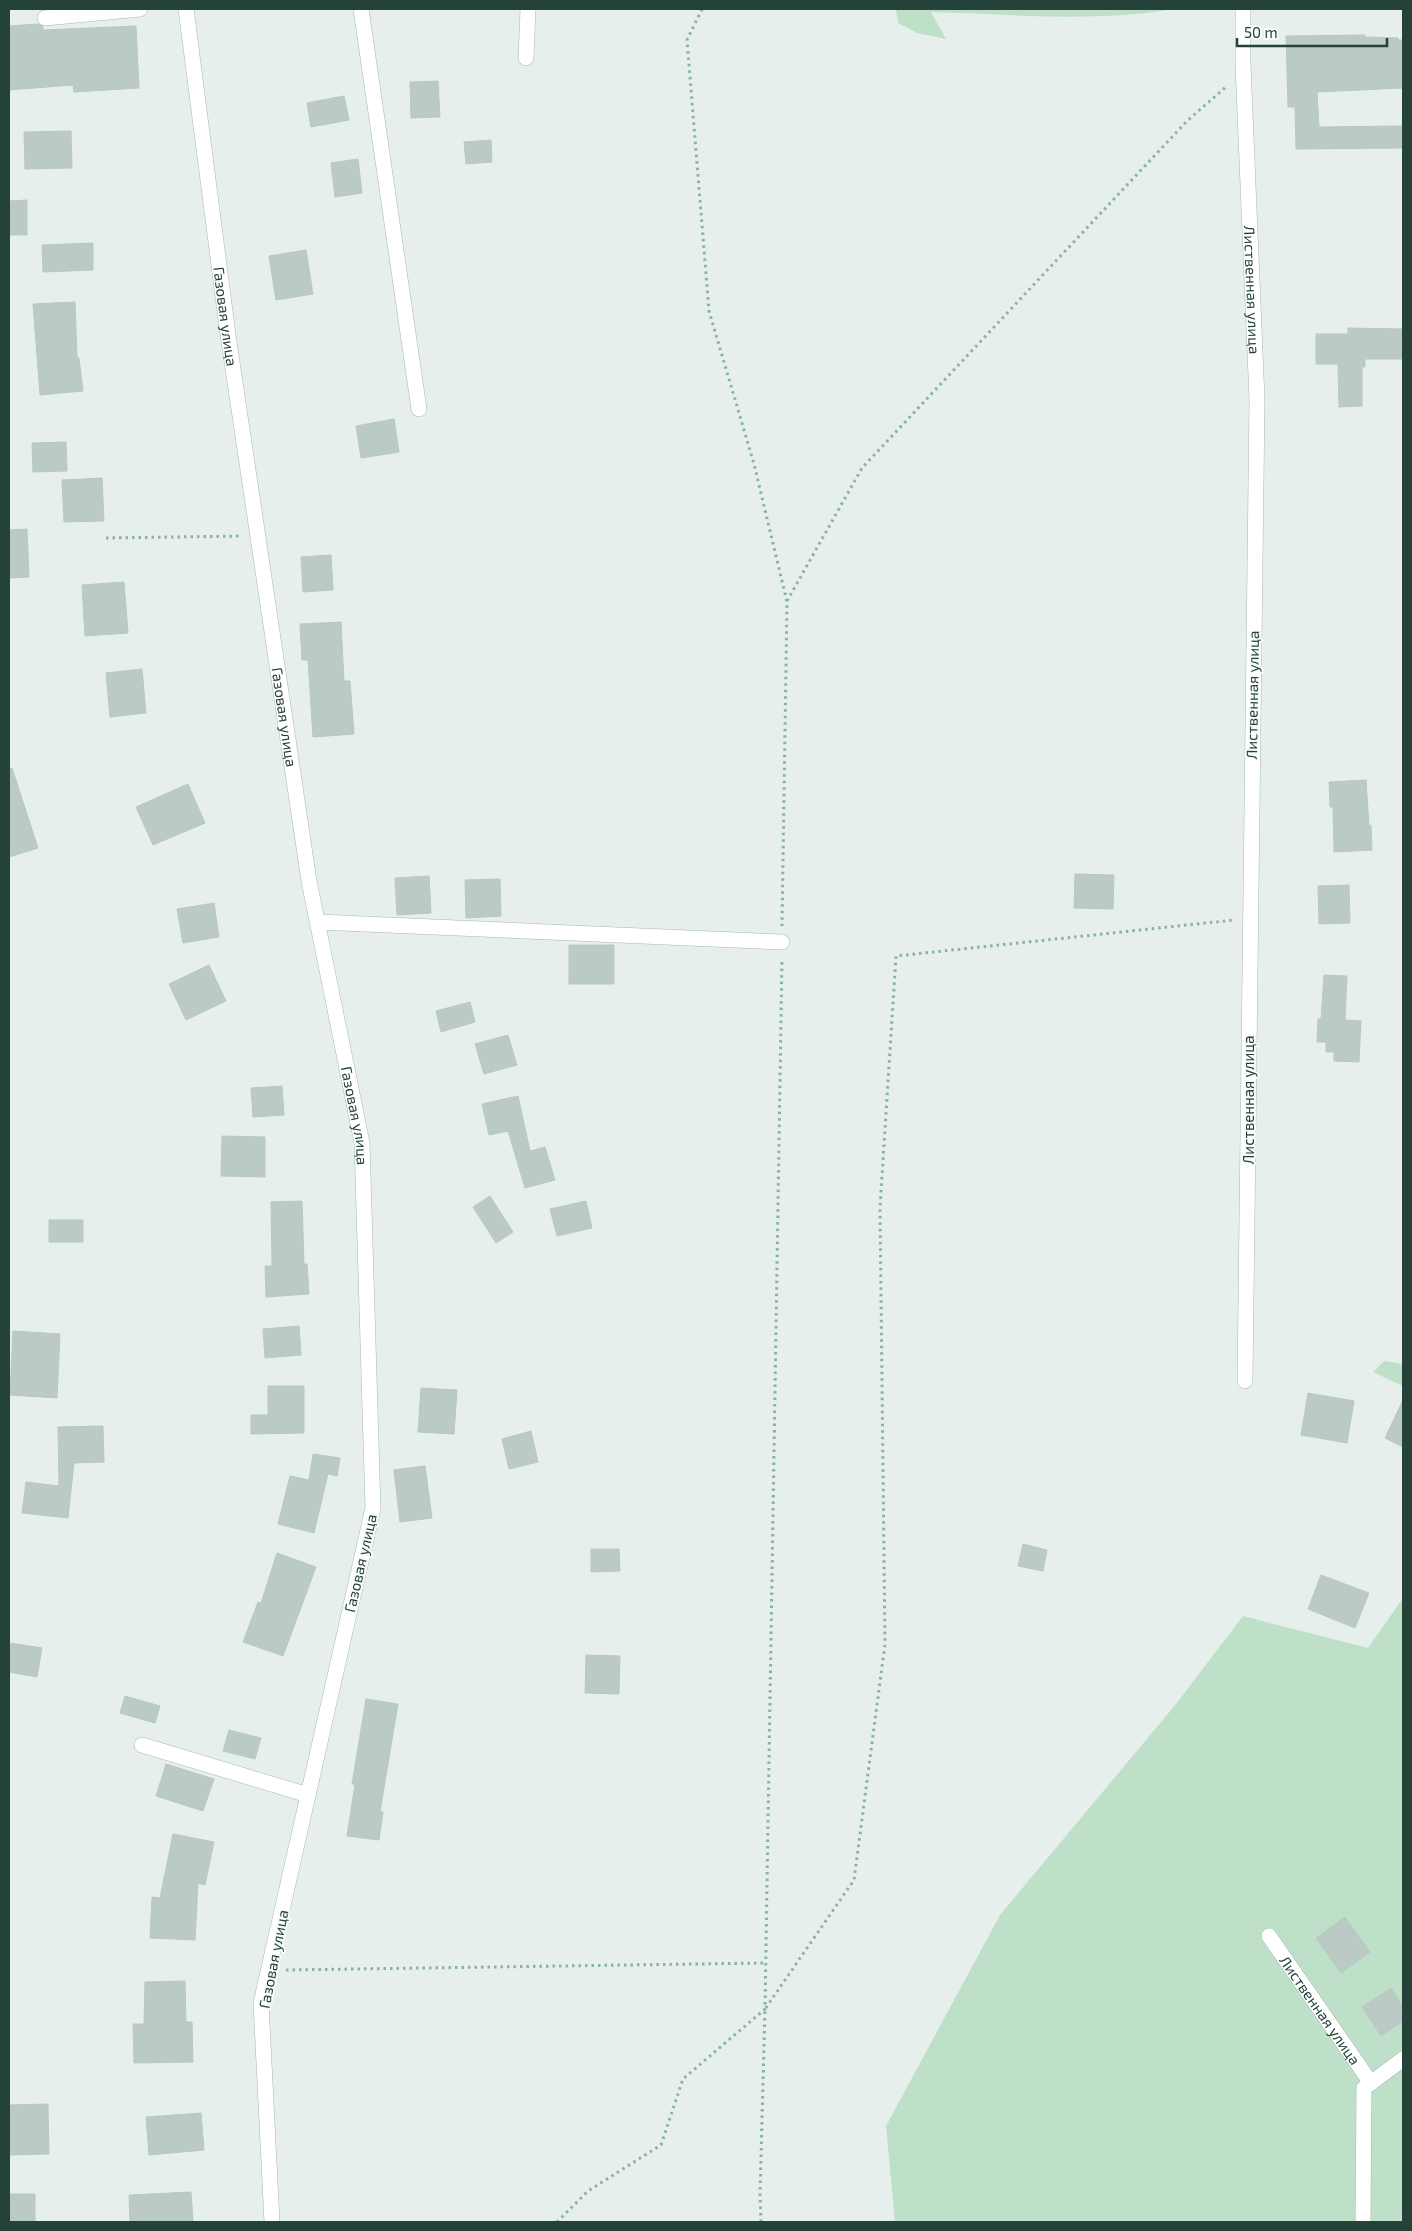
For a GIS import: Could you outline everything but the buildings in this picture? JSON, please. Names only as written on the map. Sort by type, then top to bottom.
[{"type":"street","points":[[45,18],[140,9]]},
{"type":"street","name":"Газовая улица","points":[[186,9],[228,335],[309,881],[362,1143],[373,1508],[261,2003],[272,2222]]},
{"type":"street","points":[[361,9],[419,409]]},
{"type":"street","points":[[526,58],[528,9]]},
{"type":"street","name":"Лиственная улица","points":[[1243,9],[1243,64],[1257,400],[1249,919],[1245,1381]]},
{"type":"street","points":[[318,922],[782,942]]},
{"type":"street","points":[[142,1745],[308,1795]]},
{"type":"street","name":"Лиственная улица","points":[[1269,1936],[1371,2083]]},
{"type":"street","points":[[1363,2222],[1364,2088],[1403,2059]]},
{"type":"path","points":[[702,9],[687,40],[709,311],[754,464],[787,602],[761,2222]]},
{"type":"path","points":[[787,602],[862,468],[1187,121],[1236,77],[1243,64]]},
{"type":"path","points":[[106,538],[258,536]]},
{"type":"path","points":[[557,2222],[588,2191],[661,2145],[683,2079],[765,2009],[854,1880],[885,1644],[880,1208],[896,956],[1249,919]]},
{"type":"path","points":[[268,1970],[765,1963]]},
{"type":"green space","points":[[896,9],[1174,9],[1113,16],[1083,17],[931,12],[946,39],[917,33],[898,23]]},
{"type":"green space","points":[[1384,1361],[1403,1364],[1403,1386],[1373,1372]]},
{"type":"green space","points":[[1403,1598],[1403,2222],[895,2222],[886,2126],[1000,1915],[1176,1704],[1243,1616],[1368,1648]]}]
